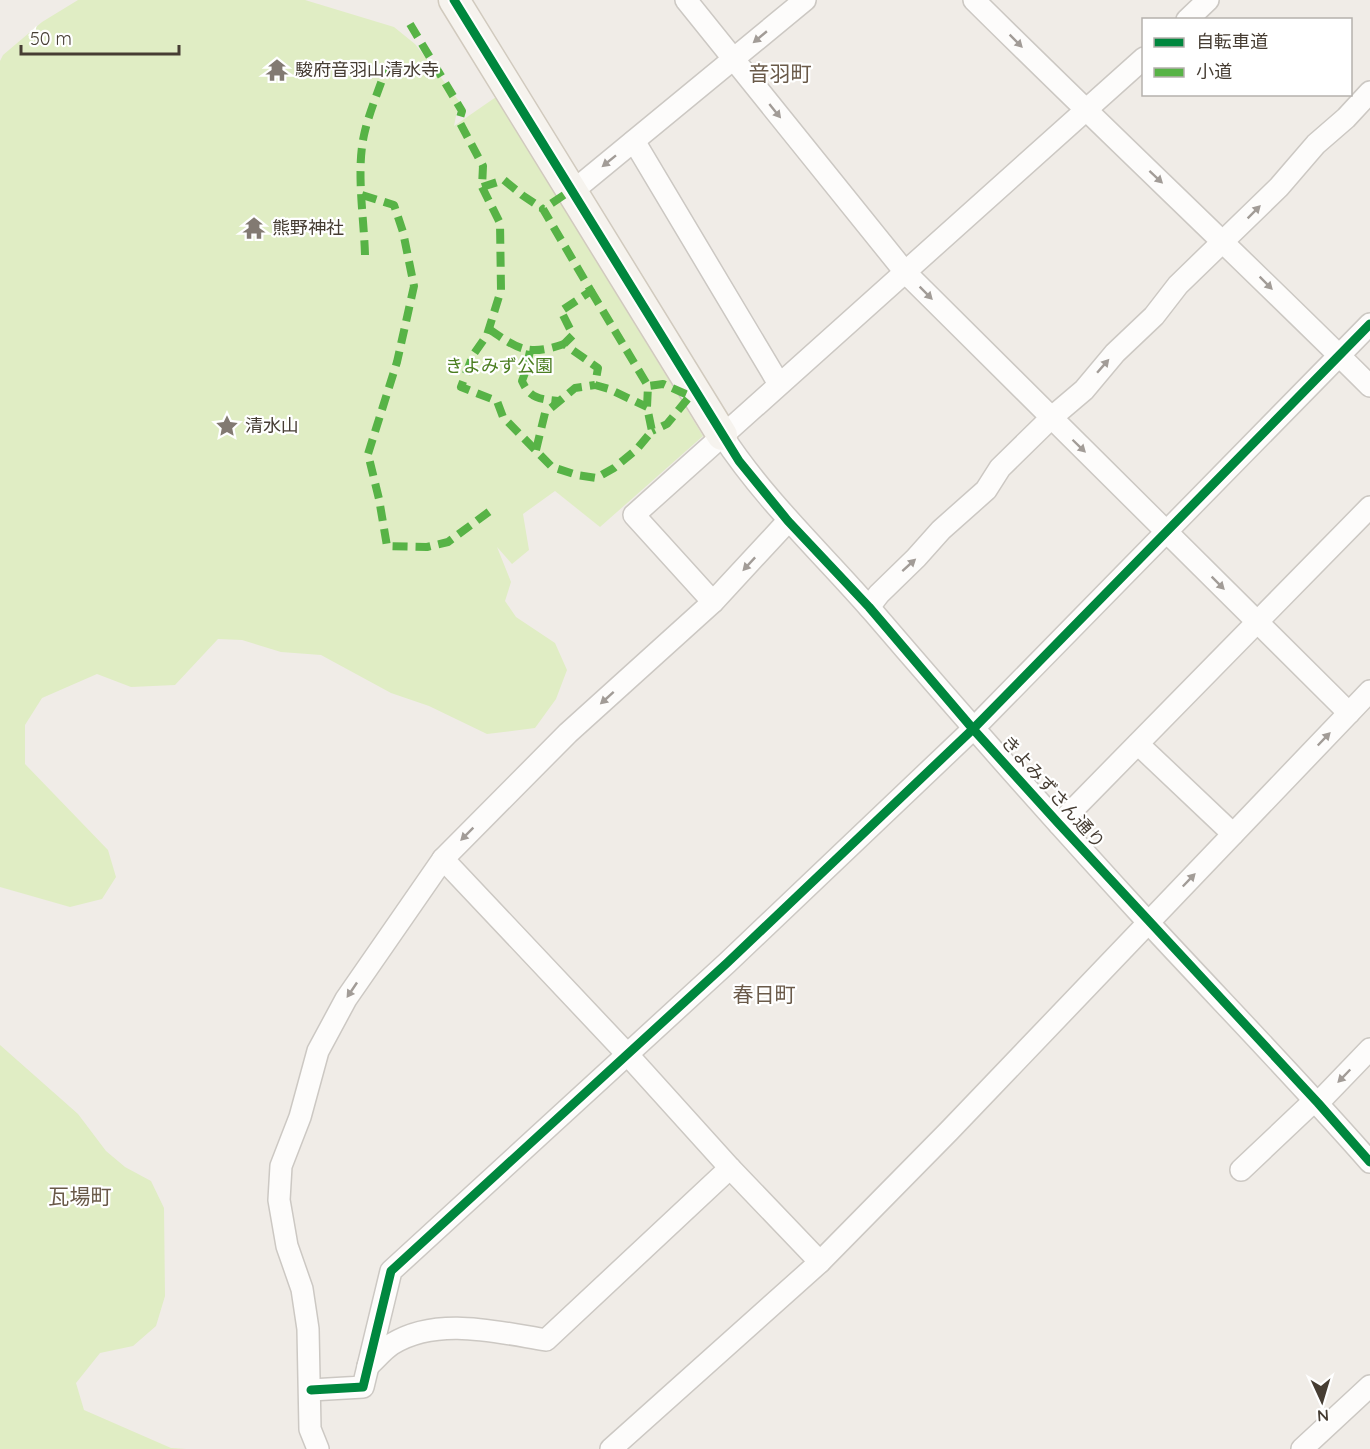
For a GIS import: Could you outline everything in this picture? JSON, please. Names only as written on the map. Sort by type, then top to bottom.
[{"type":"street","points":[[454,0],[722,435]]},
{"type":"street","points":[[686,0],[905,272],[1349,713]]},
{"type":"street","points":[[573,191],[805,0]]},
{"type":"street","points":[[974,0],[1370,386]]},
{"type":"street","points":[[1188,18],[1208,0]]},
{"type":"street","points":[[713,602],[634,515],[1142,59]]},
{"type":"street","points":[[869,607],[941,530],[986,490],[1000,468],[1051,418],[1084,390],[1114,353],[1154,316],[1178,285],[1279,188],[1317,144],[1370,92]]},
{"type":"street","points":[[634,141],[779,384]]},
{"type":"street","points":[[311,1389],[363,1387],[391,1271],[727,963],[973,729],[1370,324]]},
{"type":"street","name":"きよみずさん通り","points":[[722,435],[739,461],[788,521],[869,607],[973,729],[1059,825],[1317,1101],[1370,1162]]},
{"type":"street","points":[[1059,825],[1370,507]]},
{"type":"street","points":[[318,1449],[310,1429],[308,1329],[302,1289],[287,1246],[279,1200],[281,1166],[300,1117],[318,1051],[346,999],[443,858],[568,733],[713,602],[788,521]]},
{"type":"street","points":[[611,1449],[820,1262],[949,1131],[1370,691]]},
{"type":"street","points":[[1138,744],[1233,834]]},
{"type":"street","points":[[443,858],[820,1262]]},
{"type":"street","points":[[1240,1170],[1317,1101],[1370,1049]]},
{"type":"street","points":[[368,1366],[391,1345],[411,1336],[455,1327],[546,1340],[730,1168]]},
{"type":"street","points":[[1302,1449],[1370,1386]]},
{"type":"green space","name":"きよみず公園","points":[[78,0],[305,0],[394,27],[415,44],[459,101],[454,126],[496,97],[703,436],[600,527],[555,491],[523,514],[529,550],[512,564],[497,547],[511,582],[505,601],[516,617],[555,643],[567,670],[556,699],[535,728],[487,734],[429,706],[391,693],[321,655],[281,652],[242,640],[218,639],[175,685],[131,687],[97,674],[42,698],[25,725],[25,764],[108,850],[116,877],[102,899],[70,907],[0,887],[0,61],[3,55],[42,22]]},
{"type":"green space","points":[[0,1045],[78,1114],[106,1151],[125,1167],[151,1181],[164,1208],[165,1296],[156,1326],[133,1346],[100,1353],[76,1383],[84,1410],[171,1448],[186,1449],[0,1449]]},
{"type":"marked path","points":[[410,24],[462,111],[459,121],[483,166],[482,187],[504,180],[543,209]]},
{"type":"marked path","points":[[365,255],[361,179],[362,149],[369,118],[387,65]]},
{"type":"marked path","points":[[482,187],[500,223],[501,290],[487,335],[473,355],[461,387],[497,401],[503,417],[552,467],[577,475],[596,478],[614,468],[637,449],[652,431],[647,407],[648,386],[663,384],[690,396],[667,424],[652,431]]},
{"type":"marked path","points":[[362,195],[394,205],[403,232],[414,286],[397,362],[368,454],[387,546],[427,547],[448,542],[494,508]]},
{"type":"marked path","points":[[564,195],[543,209],[591,291],[561,311],[573,335],[564,344],[598,368],[595,385],[647,407]]},
{"type":"marked path","points":[[591,291],[648,386]]},
{"type":"marked path","points":[[489,329],[508,342],[524,349],[541,350],[564,344]]},
{"type":"marked path","points":[[530,351],[522,381],[525,387],[536,397],[558,401]]},
{"type":"marked path","points":[[536,450],[545,413],[575,388],[595,385]]},
{"type":"cycle path","points":[[454,0],[739,461],[788,521],[869,607],[973,729],[1370,1162]]},
{"type":"cycle path","points":[[311,1390],[363,1387],[391,1271],[727,963],[973,729],[1370,324]]},
{"type":"place","name":"駿府音羽山清水寺","points":[[277,70]]},
{"type":"place","name":"熊野神社","points":[[254,228]]},
{"type":"place","name":"清水山","points":[[227,426]]},
{"type":"district","name":"音羽町","points":[[780,74]]},
{"type":"district","name":"春日町","points":[[764,995]]},
{"type":"district","name":"瓦場町","points":[[80,1197]]}]
